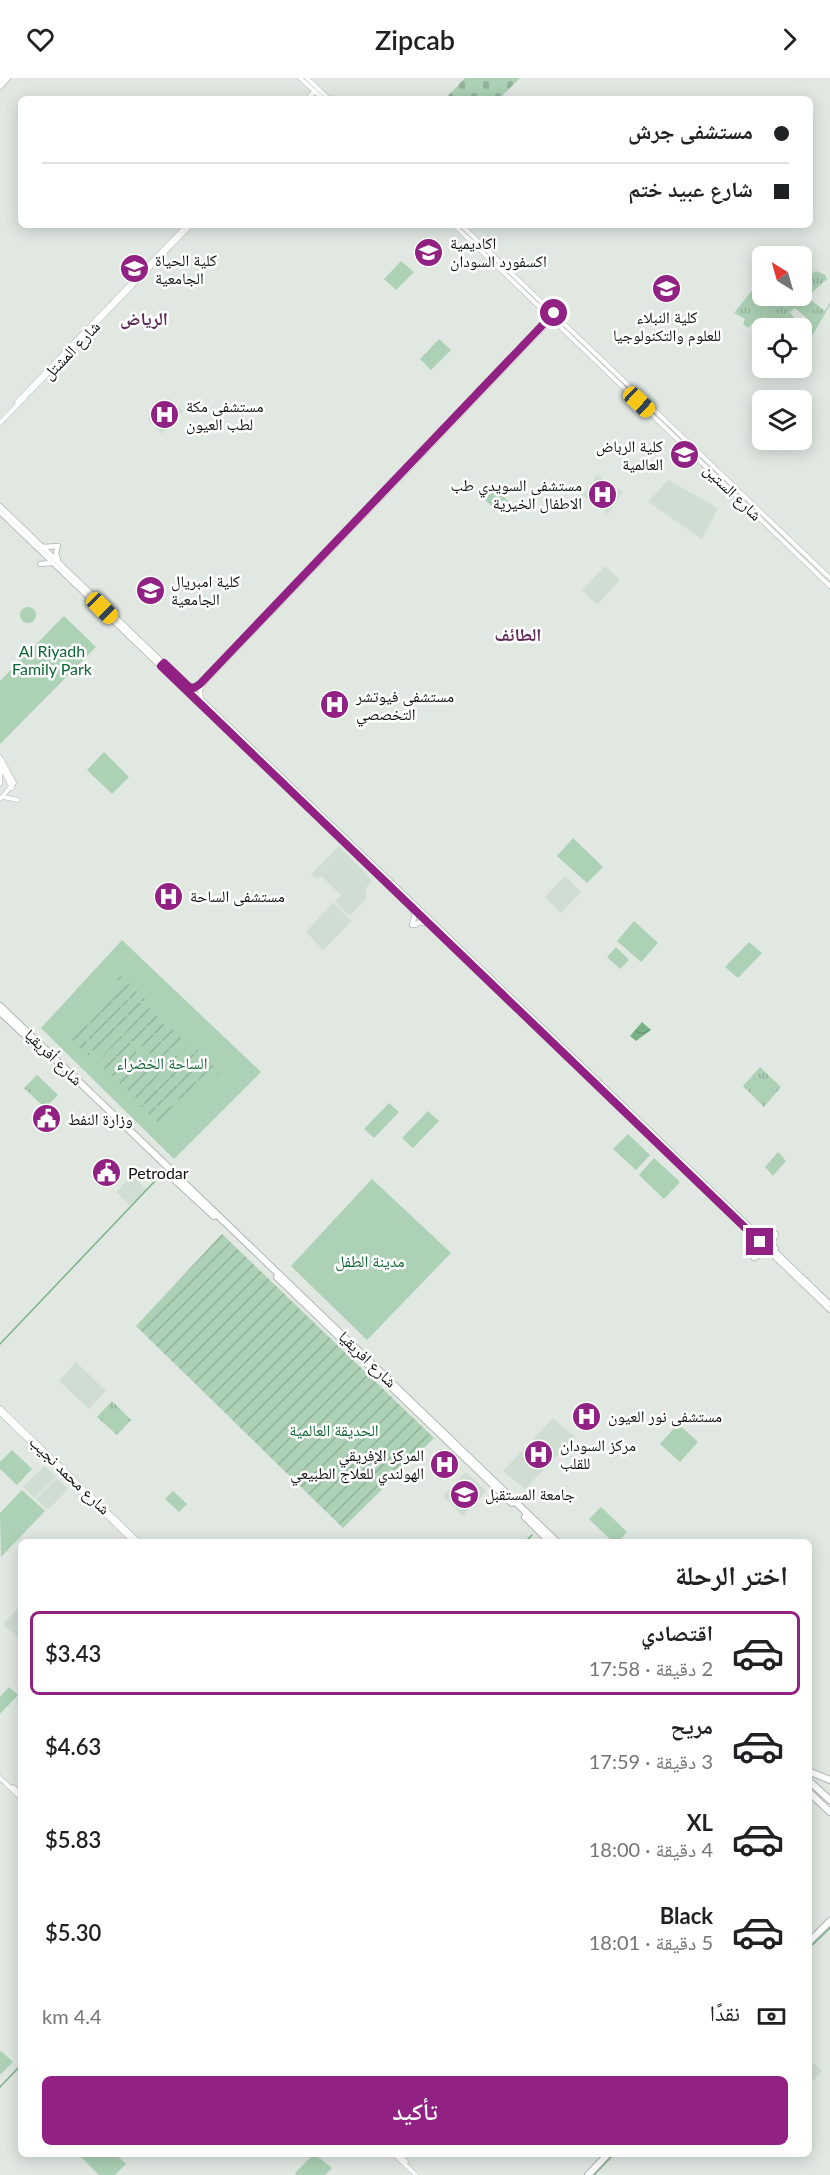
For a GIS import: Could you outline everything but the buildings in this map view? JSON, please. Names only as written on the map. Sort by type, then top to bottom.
[{"type":"highway","name":"شارع أفريقيا","points":[[0,1006],[107,1110]]},
{"type":"highway","name":"شارع أفريقيا","points":[[0,1012],[107,1110]]},
{"type":"highway","points":[[58,1056],[61,1064]]},
{"type":"highway","points":[[107,1110],[168,1170]]},
{"type":"highway","name":"شارع افريقيا","points":[[547,1539],[460,1457],[423,1416],[391,1381],[315,1307],[176,1178],[364,1362],[423,1416],[478,1466],[554,1539]]},
{"type":"highway","points":[[315,1307],[332,1319]]},
{"type":"highway","points":[[364,1362],[367,1370]]},
{"type":"highway","points":[[387,1372],[391,1381]]},
{"type":"highway","points":[[478,1466],[490,1472]]},
{"type":"highway","points":[[812,1773],[830,1779]]},
{"type":"highway","points":[[812,1785],[829,1801]]},
{"type":"highway","points":[[812,1795],[830,1812]]},
{"type":"highway","points":[[812,1939],[830,1921]]},
{"type":"highway","points":[[588,2175],[605,2157]]},
{"type":"main road","points":[[0,81],[3,78]]},
{"type":"main road","points":[[0,87],[8,78]]},
{"type":"main road","points":[[300,78],[324,96]]},
{"type":"main road","points":[[307,78],[320,96]]},
{"type":"main road","points":[[311,96],[317,91]]},
{"type":"main road","points":[[314,96],[317,91]]},
{"type":"main road","name":"شارع المشتل","points":[[0,421],[186,228]]},
{"type":"main road","name":"شارع الستين","points":[[458,228],[484,250],[830,578]]},
{"type":"main road","name":"شارع الستين","points":[[464,228],[517,288],[553,316],[597,364],[830,586]]},
{"type":"main road","points":[[201,698],[200,690],[206,681],[553,316]]},
{"type":"main road","points":[[189,687],[194,688],[202,682],[395,482]]},
{"type":"main road","points":[[0,506],[57,563]]},
{"type":"main road","points":[[0,512],[57,563],[431,922]]},
{"type":"main road","points":[[43,547],[58,546],[57,563]]},
{"type":"main road","points":[[40,564],[57,563]]},
{"type":"main road","points":[[162,664],[201,698],[830,1310]]},
{"type":"main road","points":[[0,757],[13,785]]},
{"type":"main road","points":[[0,764],[13,785]]},
{"type":"main road","points":[[0,764],[0,784]]},
{"type":"main road","points":[[1,798],[13,785]]},
{"type":"main road","points":[[1,798],[18,800]]},
{"type":"main road","points":[[412,906],[415,915],[413,925],[420,922],[431,922]]},
{"type":"main road","points":[[428,911],[431,922]]},
{"type":"main road","points":[[757,1237],[769,1238],[776,1234],[772,1243],[781,1256]]},
{"type":"main road","points":[[757,1237],[758,1248],[754,1258],[764,1253],[773,1255]]},
{"type":"main road","points":[[766,1246],[781,1256],[830,1304]]},
{"type":"main road","name":"شارع محمد نجيب","points":[[0,1408],[131,1539]]},
{"type":"main road","name":"شارع محمد نجيب","points":[[0,1413],[44,1453]]},
{"type":"main road","name":"شارع محمد نجيب","points":[[52,1461],[136,1539]]},
{"type":"main road","points":[[0,1776],[18,1793]]},
{"type":"main road","points":[[399,2157],[417,2175]]},
{"type":"shaded area","name":"مستشفى مكة لطب العيون","points":[[168,398],[183,411],[162,434],[147,419]]},
{"type":"shaded area","name":"مستشفى السويدي طب الاطفال الخيرية","points":[[597,475],[623,492],[608,514],[583,496]]},
{"type":"shaded area","points":[[668,480],[718,508],[702,539],[648,502]]},
{"type":"shaded area","points":[[605,566],[620,580],[597,605],[582,590]]},
{"type":"shaded area","points":[[339,846],[372,880],[366,888],[366,899],[350,916],[335,901],[341,895],[321,876],[317,879],[311,874]]},
{"type":"shaded area","points":[[565,876],[581,892],[561,913],[545,897]]},
{"type":"shaded area","points":[[333,902],[352,921],[323,950],[306,932]]},
{"type":"shaded area","points":[[132,1175],[146,1189],[130,1205],[116,1192]]},
{"type":"shaded area","points":[[76,1362],[106,1391],[89,1409],[59,1381]]},
{"type":"shaded area","name":"مستشفى نور العيون","points":[[588,1405],[598,1415],[586,1428],[575,1418]]},
{"type":"shaded area","name":"مركز السودان للقلب","points":[[553,1418],[575,1437],[525,1489],[503,1471]]},
{"type":"shaded area","points":[[44,1466],[56,1477],[35,1498],[23,1487]]},
{"type":"shaded area","name":"جامعة المستقبل","points":[[466,1472],[486,1491],[463,1516],[443,1496]]},
{"type":"shaded area","points":[[57,1478],[68,1489],[48,1510],[36,1499]]},
{"type":"shaded area","points":[[18,1608],[18,1638],[3,1624]]},
{"type":"shaded area","points":[[812,2062],[822,2071],[812,2082]]},
{"type":"green space","points":[[465,78],[520,78],[502,96],[448,96]]},
{"type":"green space","points":[[401,261],[414,272],[396,290],[384,279]]},
{"type":"green space","points":[[816,271],[825,275],[827,279],[812,292],[812,273]]},
{"type":"green space","points":[[752,290],[752,306],[812,306],[812,301],[825,311],[830,302],[812,336],[812,318],[807,318],[795,308],[790,312],[794,318],[766,318],[764,316],[764,318],[752,318],[752,324],[748,328],[743,324],[745,319],[734,313]]},
{"type":"green space","points":[[439,339],[451,350],[431,370],[420,359]]},
{"type":"green space","points":[[495,488],[508,501],[498,512],[484,499]]},
{"type":"green space","points":[[28,607],[36,615],[28,623],[20,615]]},
{"type":"green space","name":"Al Riyadh Family Park","points":[[64,616],[96,647],[0,744],[0,681]]},
{"type":"green space","points":[[104,752],[129,777],[112,794],[87,770]]},
{"type":"green space","points":[[573,838],[603,867],[587,883],[557,856]]},
{"type":"green space","points":[[634,921],[658,943],[641,962],[617,941]]},
{"type":"green space","name":"الساحة الخضراء","points":[[122,940],[261,1072],[174,1159],[41,1028]]},
{"type":"green space","points":[[749,942],[762,953],[738,978],[725,967]]},
{"type":"green space","points":[[616,947],[629,960],[620,969],[607,957]]},
{"type":"green space","points":[[121,976],[149,1003],[122,998],[110,1001],[97,1009],[113,992],[123,990],[122,981],[116,980]]},
{"type":"green space","points":[[120,999],[121,1015],[110,1021],[99,1010],[109,1002]]},
{"type":"green space","points":[[122,999],[149,1005],[138,1017],[123,1014]]},
{"type":"green space","points":[[149,1007],[165,1026],[157,1035],[138,1018]]},
{"type":"green space","points":[[97,1011],[109,1022],[104,1033],[89,1034],[89,1025]]},
{"type":"green space","points":[[91,1015],[86,1039],[95,1062],[70,1038]]},
{"type":"green space","points":[[123,1016],[137,1018],[121,1032],[112,1021]]},
{"type":"green space","points":[[137,1019],[156,1037],[146,1047],[136,1045],[124,1034]]},
{"type":"green space","points":[[110,1023],[121,1034],[108,1047],[105,1036]]},
{"type":"green space","points":[[167,1028],[171,1028],[187,1044],[177,1055],[158,1037]]},
{"type":"green space","points":[[104,1034],[107,1049],[96,1060],[88,1035]]},
{"type":"green space","points":[[121,1036],[134,1047],[138,1056],[127,1067],[109,1049]]},
{"type":"green space","points":[[158,1039],[178,1057],[182,1073],[175,1083],[165,1073],[175,1058],[163,1070],[151,1060],[148,1050]]},
{"type":"green space","points":[[192,1045],[220,1072],[217,1076],[214,1070],[208,1069],[203,1083],[189,1096],[197,1084],[200,1071]]},
{"type":"green space","points":[[188,1046],[197,1058],[198,1070],[184,1070],[178,1057]]},
{"type":"green space","points":[[108,1050],[126,1068],[115,1079],[97,1062]]},
{"type":"green space","points":[[140,1058],[149,1060],[161,1071],[151,1084],[164,1074],[173,1084],[163,1090],[147,1086],[129,1069]]},
{"type":"green space","points":[[760,1067],[781,1087],[764,1107],[743,1086]]},
{"type":"green space","points":[[128,1069],[147,1086],[137,1099],[117,1081]]},
{"type":"green space","points":[[198,1071],[195,1086],[187,1094],[177,1084],[184,1072]]},
{"type":"green space","points":[[37,1075],[58,1095],[45,1108],[24,1088]]},
{"type":"green space","points":[[176,1085],[187,1095],[164,1106],[164,1091]]},
{"type":"green space","points":[[149,1088],[163,1091],[163,1107],[148,1105],[138,1100]]},
{"type":"green space","points":[[184,1101],[162,1126],[136,1102],[160,1108]]},
{"type":"green space","points":[[389,1103],[399,1112],[374,1138],[364,1129]]},
{"type":"green space","points":[[428,1111],[439,1121],[413,1148],[402,1138]]},
{"type":"green space","points":[[628,1134],[650,1155],[636,1170],[613,1149]]},
{"type":"green space","points":[[778,1152],[786,1161],[773,1176],[765,1167]]},
{"type":"green space","points":[[654,1158],[680,1182],[664,1199],[639,1175]]},
{"type":"green space","name":"مدينة الطفل","points":[[372,1179],[451,1253],[367,1340],[291,1266]]},
{"type":"green space","name":"الحديقة العالمية","points":[[222,1234],[434,1438],[343,1528],[136,1326]]},
{"type":"green space","points":[[112,1401],[131,1420],[117,1435],[97,1417]]},
{"type":"green space","points":[[678,1424],[698,1442],[680,1462],[660,1444]]},
{"type":"green space","points":[[12,1450],[32,1469],[17,1485],[0,1469],[0,1462]]},
{"type":"green space","points":[[22,1490],[45,1511],[1,1557],[0,1513]]},
{"type":"green space","points":[[173,1491],[187,1504],[179,1512],[165,1499]]},
{"type":"green space","points":[[601,1507],[627,1532],[621,1539],[610,1539],[589,1519]]},
{"type":"green space","points":[[9,1687],[18,1695],[0,1714],[0,1697]]},
{"type":"green space","points":[[0,2052],[13,2062],[0,2075]]},
{"type":"green space","points":[[118,2157],[126,2164],[115,2175],[99,2175],[82,2158]]},
{"type":"green space","points":[[311,2157],[318,2157],[332,2168],[325,2175],[297,2175],[295,2173]]},
{"type":"water","points":[[642,1022],[651,1030],[636,1041],[630,1036]]},
{"type":"waterway","points":[[0,1344],[155,1181]]},
{"type":"waterway","points":[[528,1539],[532,1535]]},
{"type":"waterway","points":[[812,1945],[830,1928]]},
{"type":"waterway","points":[[0,2087],[18,2068]]},
{"type":"waterway","points":[[594,2175],[611,2157]]},
{"type":"tunnel","points":[[167,1171],[175,1179]]},
{"type":"place","name":"اكاديمية اكسفورد السودان","points":[[429,252]]},
{"type":"place","name":"كلية الحياة الجامعية","points":[[134,269]]},
{"type":"place","name":"كلية النبلاء للعلوم والتكنولوجيا","points":[[667,289]]},
{"type":"place","name":"مستشفى مكة لطب العيون","points":[[165,415]]},
{"type":"place","name":"كلية الرباض العالمية","points":[[684,455]]},
{"type":"place","name":"مستشفى السويدي طب الاطفال الخيرية","points":[[603,494]]},
{"type":"place","name":"كلية امبريال الجامعية","points":[[150,590]]},
{"type":"place","name":"مستشفى فيوتشر التخصصي","points":[[335,705]]},
{"type":"place","name":"مستشفى الساحة","points":[[169,896]]},
{"type":"place","name":"وزارة النفط","points":[[47,1119]]},
{"type":"place","name":"Petrodar","points":[[107,1173]]},
{"type":"place","name":"مستشفى نور العيون","points":[[587,1416]]},
{"type":"place","name":"مركز السودان للقلب","points":[[539,1454]]},
{"type":"place","name":"المركز الإفريقي الهولندي للعلاج الطبيعي","points":[[445,1464]]},
{"type":"place","name":"جامعة المستقبل","points":[[464,1494]]},
{"type":"district","name":"الرياض","points":[[144,319]]},
{"type":"district","name":"الطائف","points":[[518,635]]},
{"type":"route","points":[[554,313],[200,684],[194,688],[189,687],[164,663],[160,663],[305,805],[423,916],[438,935],[760,1242]]}]
